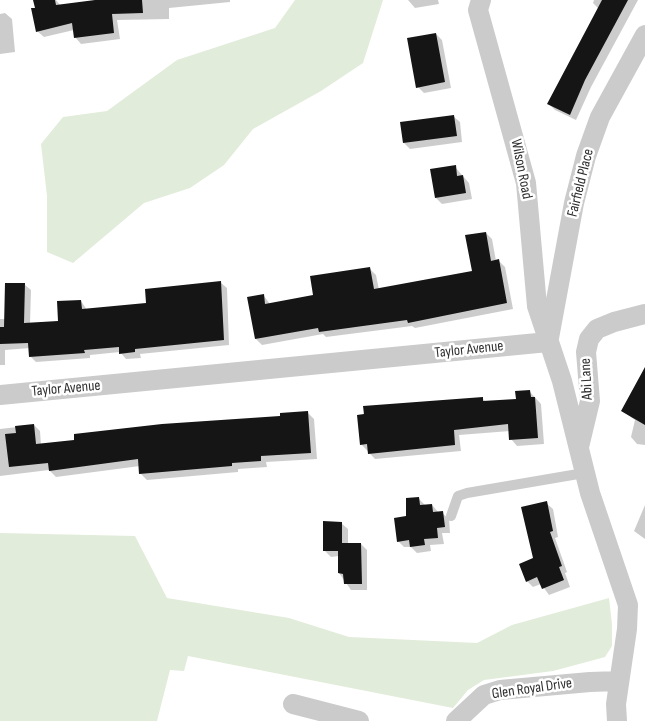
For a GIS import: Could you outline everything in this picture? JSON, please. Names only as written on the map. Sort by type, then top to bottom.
[{"type":"street","name":"Wilson Road","points":[[478,3],[526,183],[537,306],[548,342]]},
{"type":"street","name":"Fairfield Place","points":[[548,342],[574,203],[586,156],[600,117],[645,34]]},
{"type":"street","name":"Abi Lane","points":[[578,451],[590,401],[586,352],[589,339],[597,329],[614,322],[645,314]]},
{"type":"street","name":"Taylor Avenue","points":[[0,395],[548,342]]},
{"type":"street","points":[[548,342],[562,381],[584,473],[628,605],[627,629],[619,681],[617,721]]},
{"type":"street","name":"Glen Royal Drive","points":[[456,721],[484,695],[500,690],[619,681]]},
{"type":"street","points":[[293,704],[359,721]]},
{"type":"lane","points":[[451,516],[458,496],[467,492],[584,473]]},
{"type":"green space","points":[[295,0],[383,0],[363,63],[321,91],[253,129],[224,165],[190,188],[144,203],[73,263],[47,252],[47,196],[41,144],[63,117],[107,111],[177,60],[275,28]]},
{"type":"green space","points":[[0,533],[135,536],[167,598],[289,618],[349,637],[477,643],[512,625],[609,598],[612,646],[605,657],[553,671],[484,680],[468,690],[453,708],[188,656],[184,671],[170,670],[157,721],[0,721]]},
{"type":"building","points":[[33,0],[55,0],[56,5],[95,0],[142,0],[143,13],[112,14],[114,33],[74,38],[72,23],[36,32],[31,8],[35,8]]},
{"type":"building","points":[[602,0],[628,0],[585,80],[570,115],[547,104]]},
{"type":"building","points":[[436,33],[445,82],[416,88],[407,38]]},
{"type":"building","points":[[454,115],[457,136],[403,143],[400,122]]},
{"type":"building","points":[[456,165],[457,176],[463,175],[466,193],[435,198],[430,169]]},
{"type":"building","points":[[486,232],[491,261],[499,259],[507,303],[408,323],[407,320],[319,332],[318,328],[255,339],[247,297],[264,294],[265,304],[313,295],[310,276],[370,267],[374,289],[472,271],[465,235]]},
{"type":"building","points":[[221,281],[224,340],[135,349],[135,352],[119,354],[119,347],[84,350],[85,353],[29,357],[28,343],[0,344],[0,327],[4,327],[5,283],[25,283],[24,323],[58,321],[57,301],[81,300],[82,309],[146,303],[145,289]]},
{"type":"building","points":[[645,367],[645,425],[621,411]]},
{"type":"building","points":[[530,390],[531,397],[535,397],[538,438],[509,440],[508,424],[454,430],[455,445],[368,454],[367,444],[360,445],[357,415],[364,414],[363,406],[483,397],[483,401],[516,399],[515,391]]},
{"type":"building","points":[[308,411],[311,453],[261,456],[261,461],[232,463],[232,466],[139,474],[138,459],[49,471],[48,463],[9,467],[5,434],[16,433],[15,426],[34,424],[36,444],[74,440],[74,434],[162,424],[280,416],[280,413]]},
{"type":"building","points":[[419,497],[420,505],[432,504],[433,512],[443,511],[445,527],[437,528],[438,538],[424,539],[425,545],[410,547],[409,540],[397,542],[394,518],[406,516],[406,498]]},
{"type":"building","points":[[547,501],[553,531],[550,532],[562,566],[559,567],[564,580],[542,589],[537,577],[526,582],[519,564],[533,558],[521,507]]},
{"type":"building","points":[[323,521],[342,522],[342,543],[361,543],[362,584],[344,584],[343,574],[338,573],[338,551],[323,551]]}]
